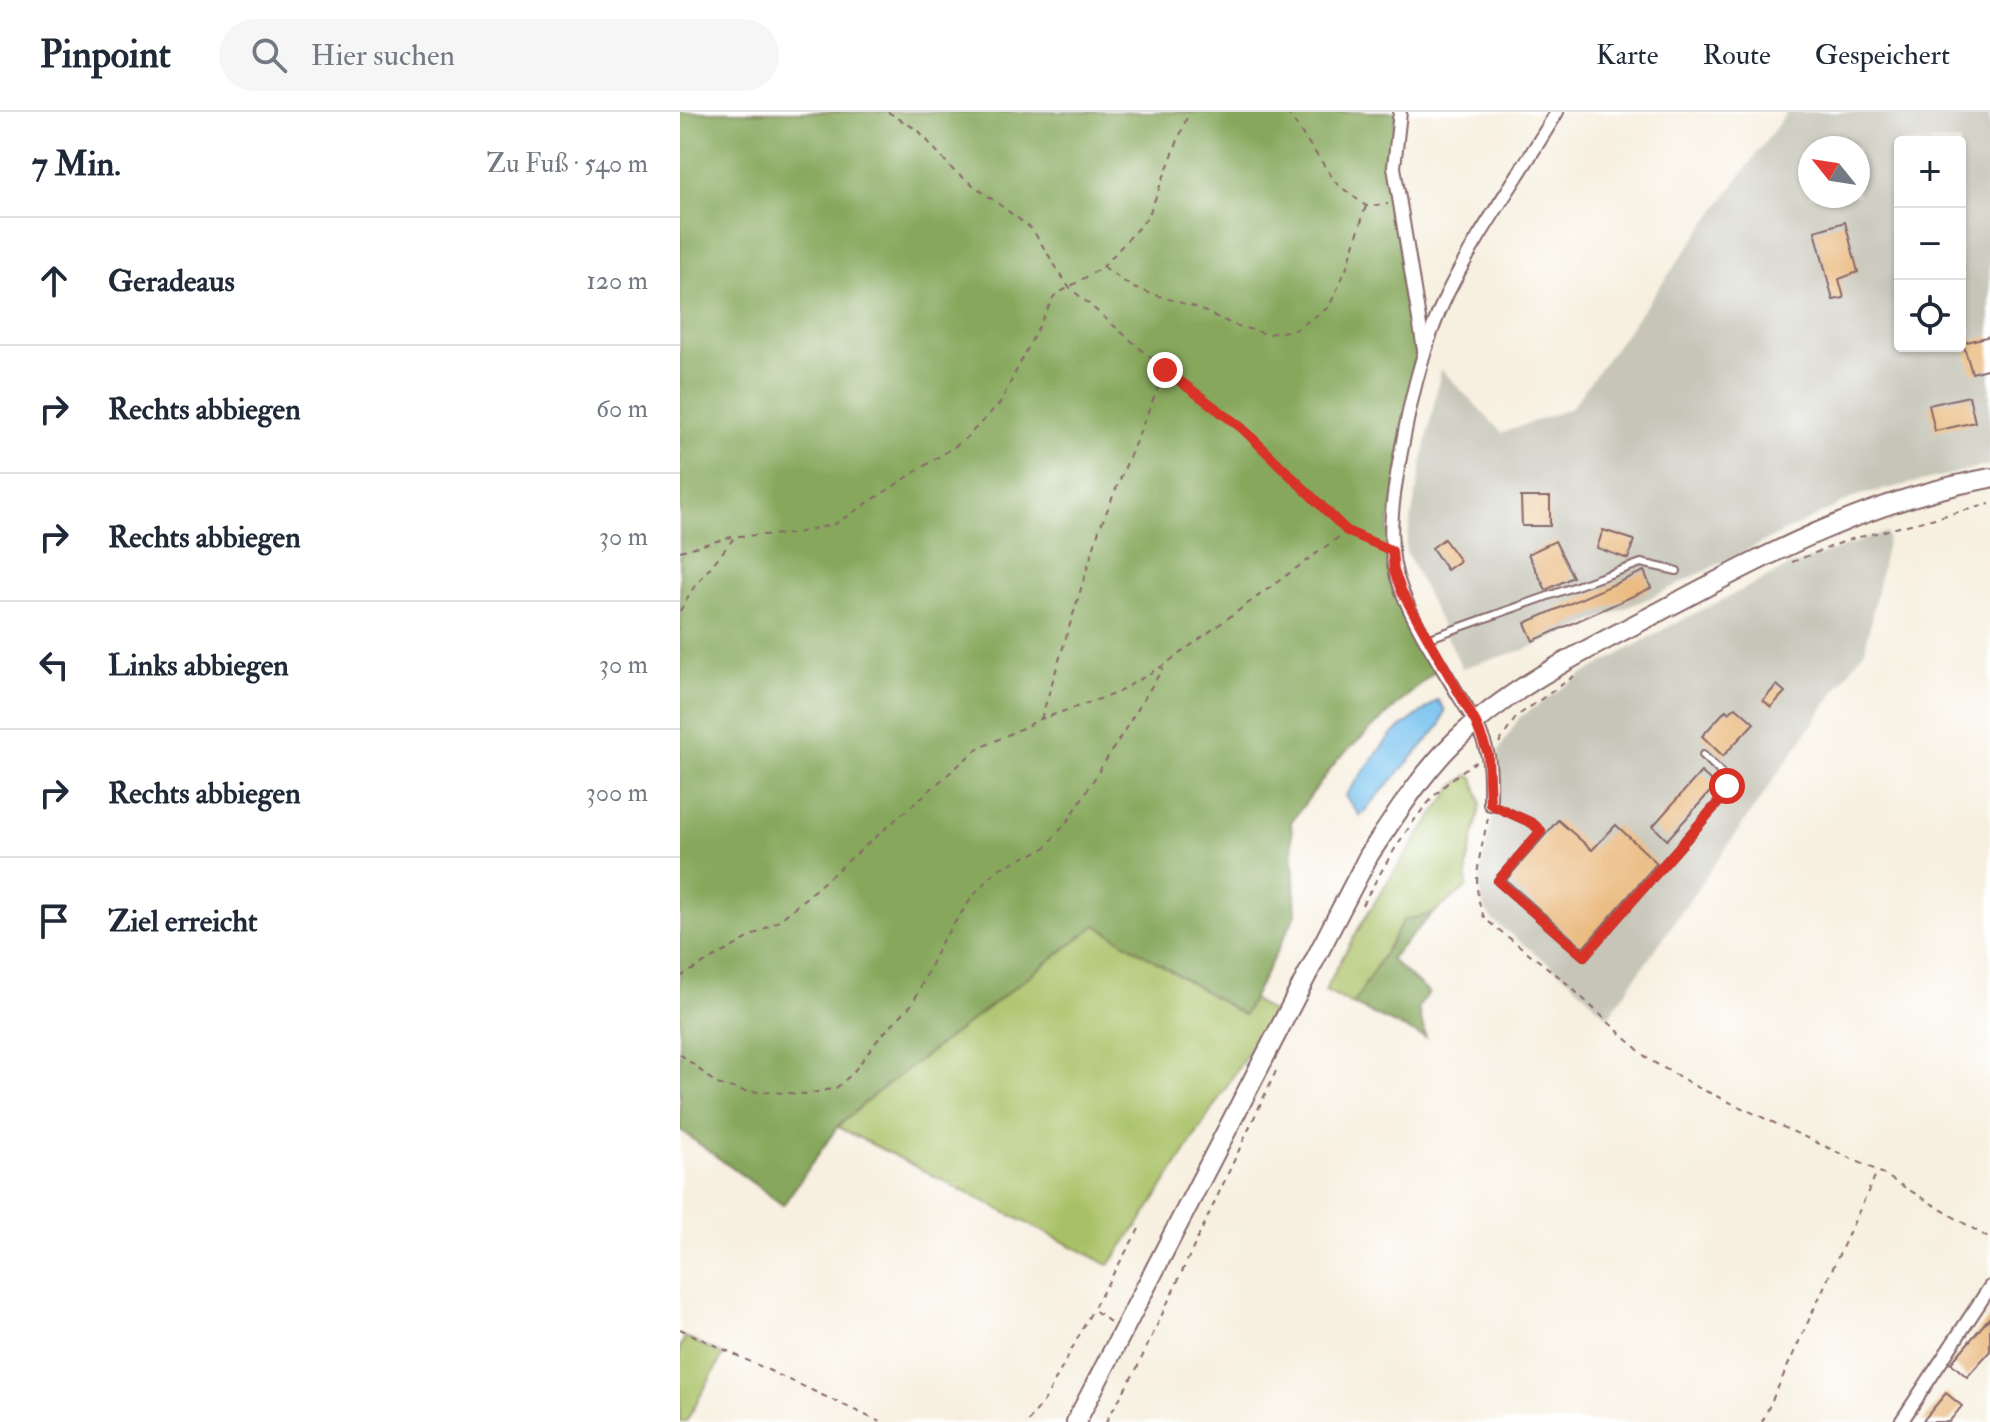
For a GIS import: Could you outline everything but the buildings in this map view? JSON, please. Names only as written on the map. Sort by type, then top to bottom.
[{"type":"main road","points":[[1076,1422],[1369,855],[1411,792],[1433,766],[1476,723],[1567,661],[1722,578],[1823,528],[1910,496],[1990,478]]},
{"type":"street","points":[[1400,112],[1394,167],[1425,353]]},
{"type":"street","points":[[1490,804],[1488,754],[1476,723],[1427,639],[1394,571],[1392,551],[1398,466],[1425,353],[1446,297],[1510,184],[1557,112]]},
{"type":"street","points":[[1901,1422],[1990,1287]]},
{"type":"lane","points":[[1427,639],[1641,563],[1677,571]]},
{"type":"lane","points":[[1490,804],[1532,823],[1541,831],[1498,881],[1584,956],[1724,796],[1727,786],[1725,776],[1703,755]]},
{"type":"path","points":[[888,112],[919,131],[953,170],[1032,229],[1068,286],[1165,370],[1242,428],[1347,531],[1392,551]]},
{"type":"path","points":[[680,551],[735,536],[791,534],[835,524],[963,441],[1000,403],[1054,296],[1103,267],[1148,217],[1189,112]]},
{"type":"path","points":[[1287,112],[1337,184],[1366,206],[1399,202]]},
{"type":"path","points":[[1103,267],[1133,288],[1195,307],[1234,325],[1267,334],[1295,330],[1329,307],[1348,265],[1366,206]]},
{"type":"path","points":[[1041,719],[1099,530],[1165,370]]},
{"type":"path","points":[[1786,565],[1848,540],[1990,504]]},
{"type":"path","points":[[680,977],[780,920],[976,750],[1041,719],[1117,693],[1164,665],[1347,531]]},
{"type":"path","points":[[680,611],[692,590],[735,536]]},
{"type":"path","points":[[680,1054],[717,1084],[744,1091],[807,1094],[836,1088],[852,1074],[879,1038],[913,1003],[942,941],[973,896],[998,869],[1045,848],[1070,818],[1164,665]]},
{"type":"path","points":[[1360,908],[1384,867],[1436,794],[1455,774],[1488,754],[1517,716],[1579,672]]},
{"type":"path","points":[[1490,804],[1476,889],[1478,905],[1495,929],[1562,979],[1648,1059],[1699,1088],[1878,1171],[1990,1239]]},
{"type":"path","points":[[1106,1422],[1137,1368],[1281,1060]]},
{"type":"path","points":[[1762,1422],[1878,1171]]},
{"type":"path","points":[[1028,1422],[1046,1398],[1139,1229]]},
{"type":"path","points":[[1093,1309],[1123,1333]]},
{"type":"path","points":[[680,1329],[880,1422]]},
{"type":"shaded area","points":[[1787,112],[1990,112],[1990,465],[1857,496],[1654,596],[1527,649],[1462,668],[1405,549],[1441,369],[1502,433],[1571,408]]},
{"type":"shaded area","points":[[1887,532],[1865,649],[1608,1017],[1569,979],[1492,920],[1483,906],[1479,881],[1498,791],[1499,750],[1519,718],[1583,674],[1790,566]]},
{"type":"green space","points":[[680,112],[1396,112],[1391,169],[1419,365],[1388,529],[1401,600],[1436,670],[1338,759],[1291,822],[1296,914],[1244,1015],[1096,925],[875,1094],[838,1126],[783,1205],[680,1130]]},
{"type":"green space","points":[[1468,775],[1474,779],[1481,803],[1467,866],[1467,887],[1432,914],[1404,920],[1353,1005],[1325,991],[1369,911],[1402,861],[1454,786]]},
{"type":"green space","points":[[1432,914],[1390,959],[1429,993],[1418,1008],[1426,1038],[1353,1005],[1404,920]]},
{"type":"green space","points":[[1096,925],[1243,1015],[1252,999],[1273,1013],[1144,1217],[1109,1265],[838,1127],[875,1094]]},
{"type":"green space","points":[[685,1337],[723,1355],[686,1422],[680,1422],[680,1347]]},
{"type":"water","points":[[1438,700],[1445,710],[1440,726],[1360,816],[1345,796],[1391,735]]},
{"type":"route","points":[[1165,370],[1242,428],[1347,531],[1392,551],[1394,571],[1412,613],[1476,723],[1488,754],[1490,804],[1532,823],[1541,831],[1498,881],[1584,956],[1724,796],[1727,786]]}]
